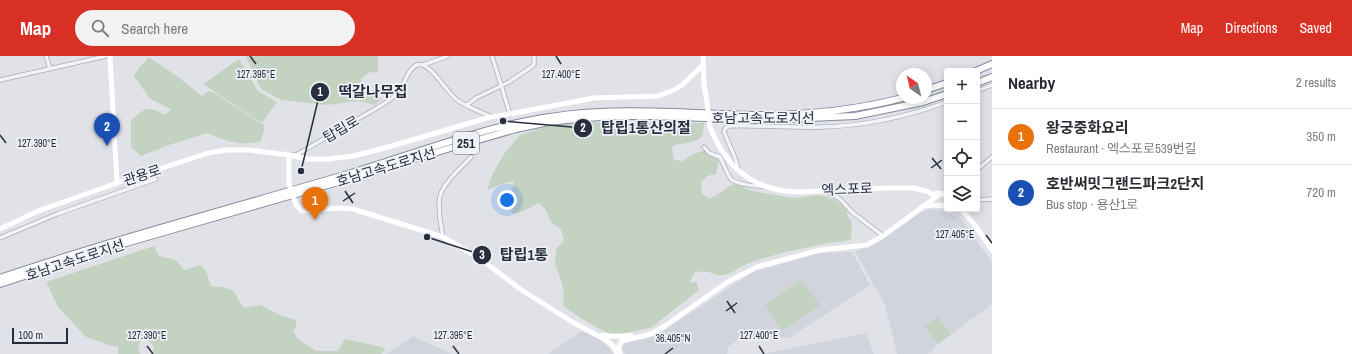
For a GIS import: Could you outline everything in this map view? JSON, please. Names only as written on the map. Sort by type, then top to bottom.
[{"type":"highway","points":[[980,69],[992,64]]},
{"type":"highway","points":[[980,82],[992,77]]},
{"type":"highway","points":[[932,88],[944,83]]},
{"type":"highway","name":"호남고속도로지선","points":[[0,284],[126,243],[330,185],[516,129],[584,118],[618,116],[761,120],[855,116],[923,102],[944,95]]},
{"type":"highway","name":"호남고속도로지선","points":[[0,278],[126,237],[328,180],[514,123],[584,112],[618,110],[760,114],[806,113],[854,108],[896,100]]},
{"type":"main road","points":[[110,56],[117,183]]},
{"type":"main road","points":[[703,56],[703,65]]},
{"type":"main road","name":"엑스포로","points":[[703,65],[710,127],[723,154],[738,170],[756,182],[765,186],[786,191],[914,188],[943,195]]},
{"type":"main road","name":"탑립로","points":[[289,155],[308,159],[329,159],[353,156],[494,117],[594,98],[658,96],[674,90],[682,85],[703,65]]},
{"type":"main road","name":"관용로","points":[[0,229],[38,211],[208,153],[226,150],[249,150],[289,155]]},
{"type":"main road","points":[[289,155],[289,184],[296,205],[302,211],[337,208],[353,209],[443,237],[482,260],[520,289],[574,323],[617,343],[651,334],[665,326],[729,281],[757,267],[820,250],[867,245],[883,236],[929,202],[943,195]]},
{"type":"main road","points":[[929,202],[930,193]]},
{"type":"main road","points":[[943,195],[936,202],[944,204]]},
{"type":"main road","points":[[922,208],[928,205],[944,204]]},
{"type":"main road","points":[[964,212],[992,250]]},
{"type":"main road","points":[[596,334],[613,336],[610,339],[617,343],[619,354]]},
{"type":"street","points":[[46,56],[50,69]]},
{"type":"street","points":[[0,80],[106,56]]},
{"type":"street","name":"탑립로","points":[[289,155],[298,154],[377,108],[398,93],[406,76],[418,64],[423,65],[448,56]]},
{"type":"street","points":[[492,56],[510,114]]},
{"type":"street","points":[[467,105],[476,98],[509,82],[534,65],[534,56]]},
{"type":"street","points":[[423,65],[434,74],[456,99],[494,117]]},
{"type":"street","points":[[980,90],[992,85]]},
{"type":"street","points":[[738,170],[737,161],[724,131],[729,126],[822,127],[866,124],[919,112],[944,103]]},
{"type":"street","name":"엑스포로","points":[[704,147],[709,153],[720,157],[728,175],[732,180],[758,187],[765,186]]},
{"type":"street","points":[[443,237],[439,209],[440,196],[446,184],[471,157]]},
{"type":"street","points":[[980,167],[992,157]]},
{"type":"street","points":[[0,238],[57,214],[156,180]]},
{"type":"street","points":[[825,190],[840,199],[852,212],[883,236]]},
{"type":"street","points":[[980,200],[992,199],[992,193]]},
{"type":"shaded area","points":[[930,209],[941,210],[960,218],[992,262],[992,304],[927,354],[897,354],[885,305],[855,252],[881,240],[923,211]]},
{"type":"shaded area","points":[[852,252],[870,285],[789,338],[751,336],[748,332],[728,347],[727,354],[625,354],[622,349],[624,343],[657,335],[753,272],[819,253]]},
{"type":"shaded area","points":[[582,331],[598,338],[613,354],[548,354]]},
{"type":"shaded area","points":[[866,333],[874,354],[762,354]]},
{"type":"shaded area","points":[[413,336],[452,354],[386,354]]},
{"type":"green space","points":[[246,56],[378,56],[378,73],[369,72],[361,79],[362,91],[378,95],[381,99],[375,105],[359,101],[327,105],[281,100],[261,89]]},
{"type":"green space","points":[[149,57],[202,96],[208,91],[215,93],[265,126],[261,141],[254,143],[240,143],[207,133],[141,156],[131,147],[131,120],[147,109],[154,110],[165,115],[171,109],[150,99],[134,76]]},
{"type":"green space","points":[[239,59],[258,91],[277,102],[262,123],[203,84]]},
{"type":"green space","points":[[576,122],[704,123],[703,134],[700,139],[674,145],[672,148],[674,160],[683,161],[693,154],[707,150],[719,157],[716,174],[707,176],[701,183],[702,194],[710,199],[731,185],[737,184],[752,191],[793,198],[820,195],[831,198],[842,205],[847,211],[848,217],[852,223],[851,240],[812,246],[774,255],[749,263],[726,275],[718,275],[709,272],[695,272],[689,283],[696,282],[699,290],[652,327],[622,335],[611,335],[582,319],[563,306],[564,294],[562,283],[555,264],[556,249],[564,241],[561,229],[551,222],[546,210],[539,203],[519,213],[512,213],[510,203],[514,180],[487,190],[493,173],[504,154],[520,135],[548,126]]},
{"type":"green space","points":[[154,246],[159,256],[176,260],[184,270],[201,265],[206,271],[211,286],[232,290],[244,308],[261,305],[282,316],[296,320],[296,327],[293,331],[298,339],[316,351],[338,351],[345,339],[382,347],[385,350],[381,354],[152,354],[154,346],[148,341],[141,340],[138,348],[140,354],[118,354],[118,347],[86,337],[58,307],[46,282]]},
{"type":"green space","points":[[801,279],[820,305],[783,331],[765,305]]},
{"type":"green space","points":[[938,317],[951,334],[938,344],[924,326]]},
{"type":"place","name":"탑립1통산의절","points":[[503,121]]},
{"type":"place","name":"호반써밋그랜드파크2단지","points":[[107,146]]},
{"type":"place","name":"떡갈나무집","points":[[301,171]]},
{"type":"place","name":"왕궁중화요리","points":[[315,220]]},
{"type":"place","name":"탑립1통","points":[[427,237]]}]
